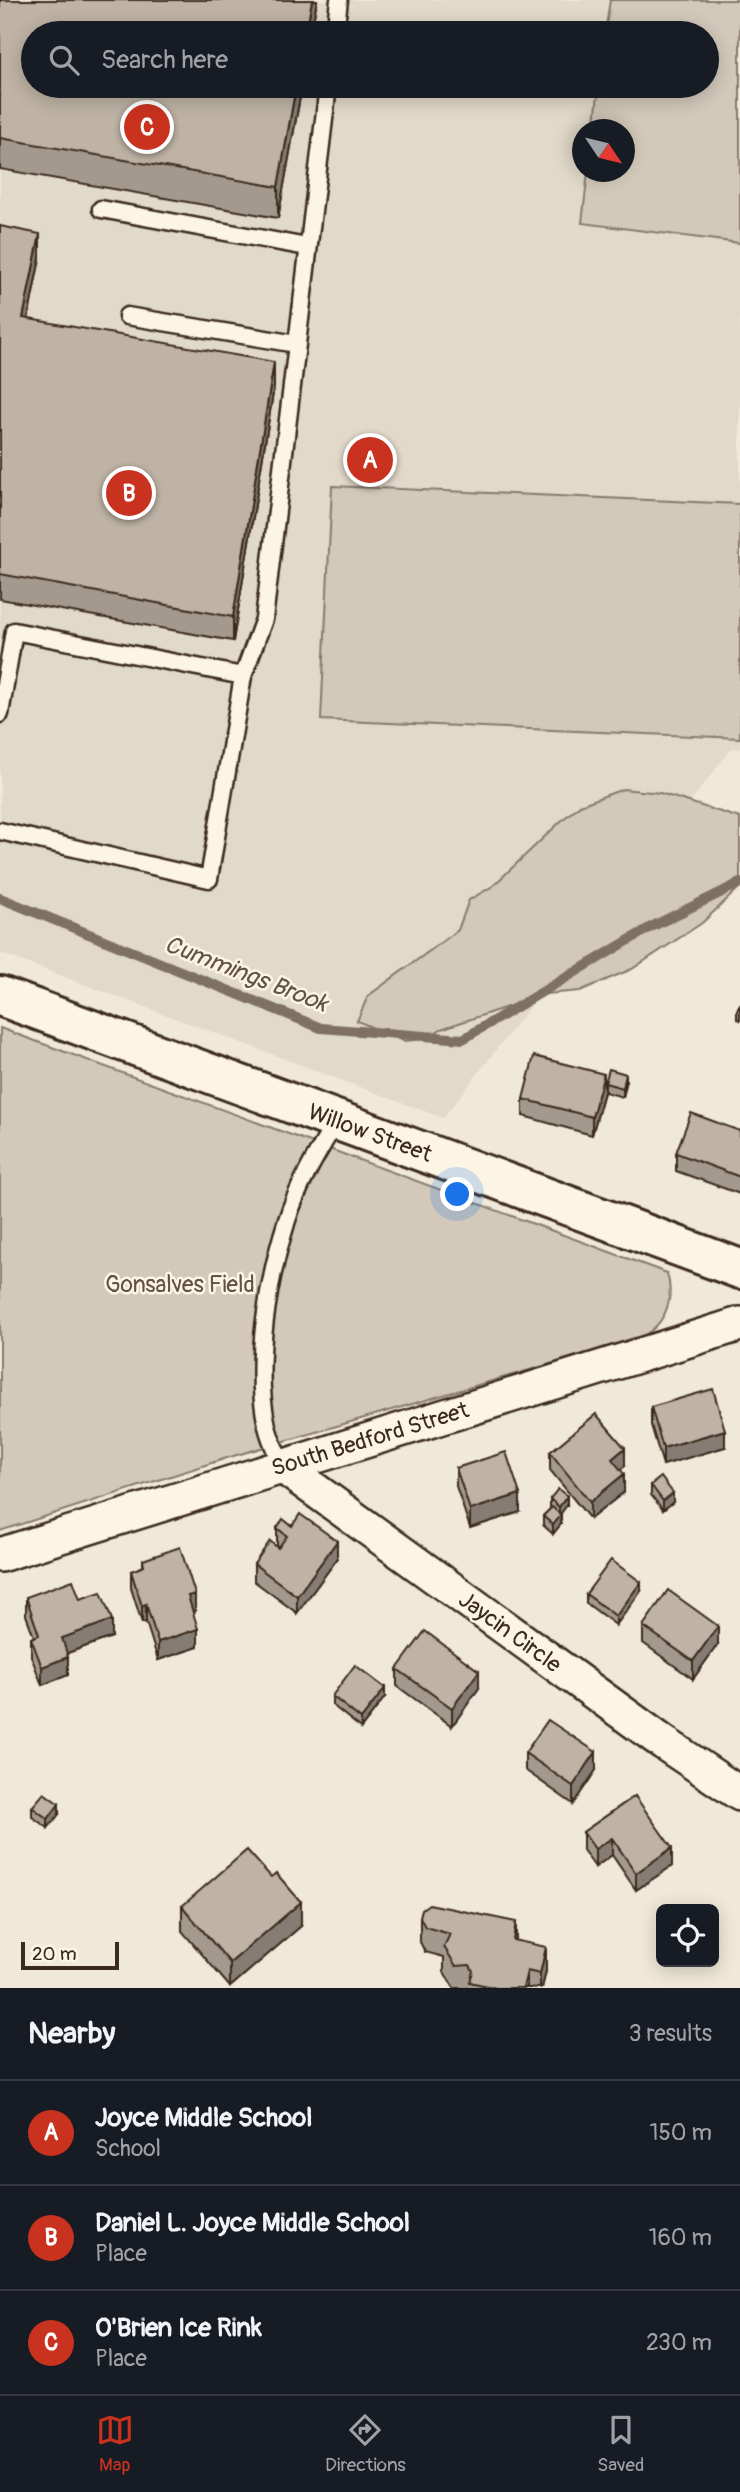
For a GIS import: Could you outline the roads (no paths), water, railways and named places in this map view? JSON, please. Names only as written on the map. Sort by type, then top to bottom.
[{"type":"street","name":"Willow Street","points":[[0,996],[740,1269]]},
{"type":"street","name":"South Bedford Street","points":[[0,1555],[740,1324]]},
{"type":"street","name":"Jaycin Circle","points":[[282,1466],[664,1743],[740,1794]]},
{"type":"lane","points":[[336,21],[339,0]]},
{"type":"lane","points":[[0,831],[209,879],[243,676],[264,619],[326,98]]},
{"type":"lane","points":[[101,209],[307,247]]},
{"type":"lane","points":[[127,316],[296,344]]},
{"type":"lane","points":[[0,714],[14,631],[243,676]]},
{"type":"lane","points":[[282,1466],[267,1427],[262,1383],[266,1320],[287,1219],[307,1173],[337,1120]]},
{"type":"waterway","name":"Cummings Brook","points":[[0,898],[321,1028],[463,1039],[651,927],[740,883]]},
{"type":"place","name":"O'Brien Ice Rink","points":[[147,127]]},
{"type":"place","name":"Joyce Middle School","points":[[370,460]]},
{"type":"place","name":"Daniel L. Joyce Middle School","points":[[129,493]]},
{"type":"park label","name":"Gonsalves Field","points":[[180,1284]]}]
